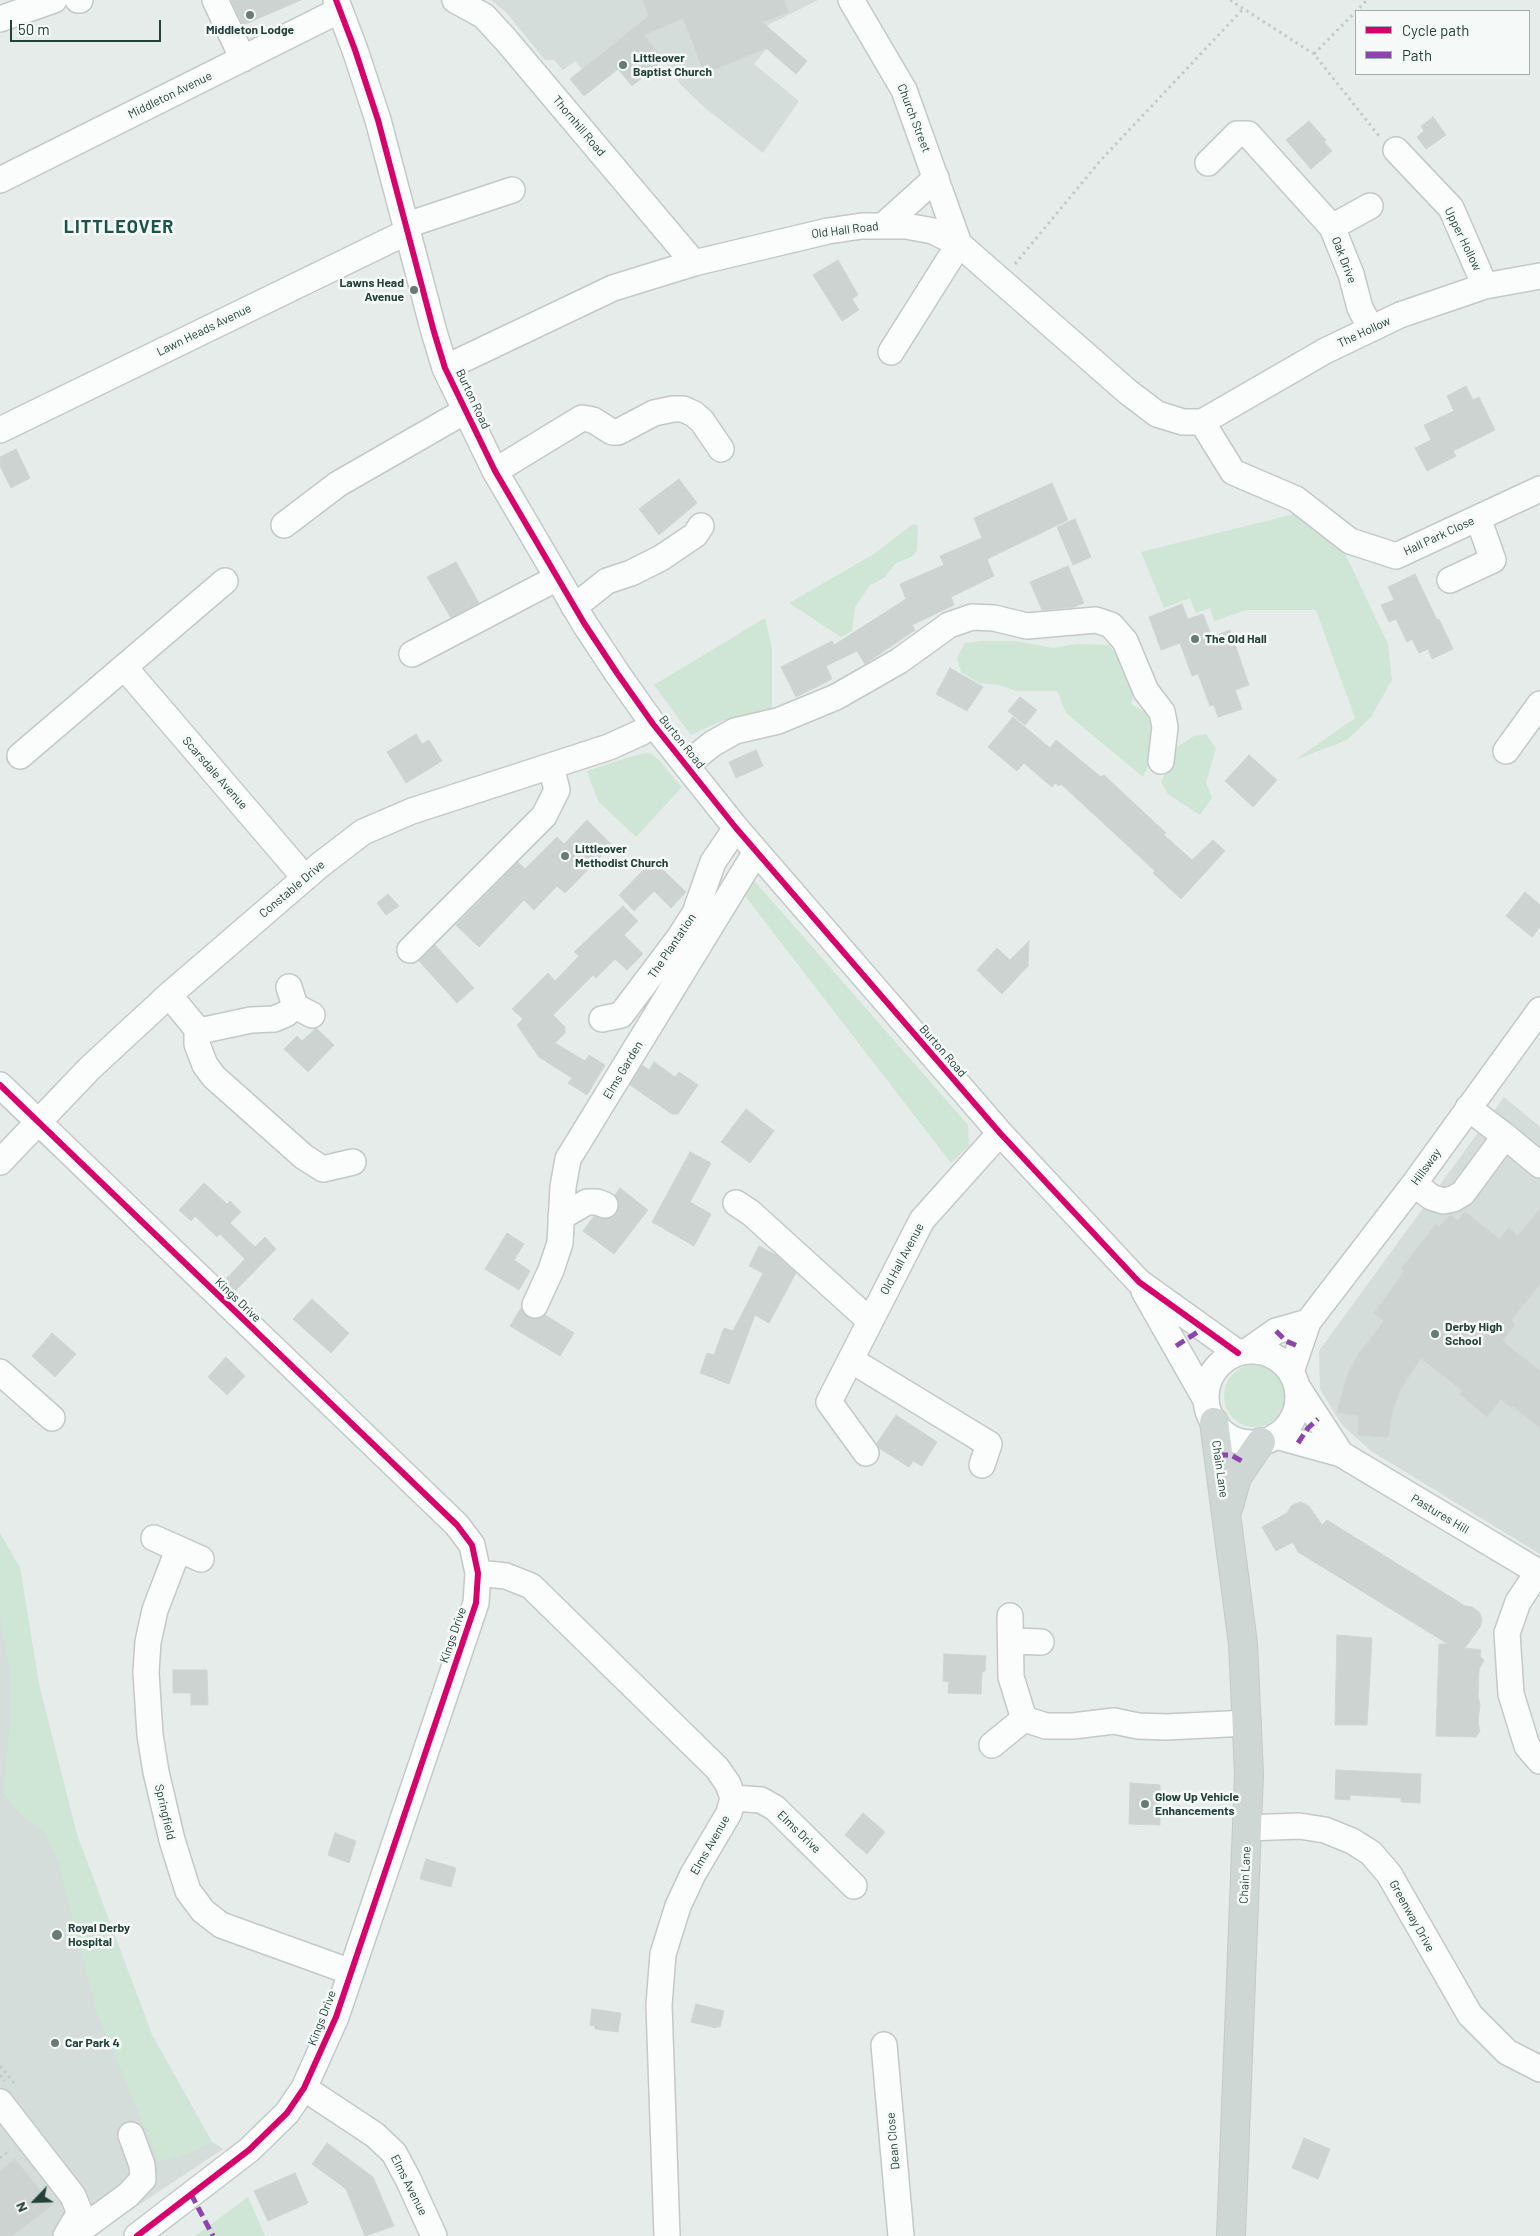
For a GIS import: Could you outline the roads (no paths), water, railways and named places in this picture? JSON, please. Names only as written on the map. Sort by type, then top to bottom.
[{"type":"main road","name":"Chain Lane","points":[[1210,1411],[1227,1515],[1243,1644],[1248,1723],[1248,1828],[1231,2236]]},
{"type":"main road","name":"Chain Lane","points":[[1227,1515],[1236,1477],[1268,1439]]},
{"type":"street","points":[[0,19],[54,0]]},
{"type":"street","points":[[215,0],[243,59]]},
{"type":"street","name":"Thornhill Road","points":[[455,0],[484,16],[506,40],[694,263]]},
{"type":"street","name":"Church Street","points":[[851,0],[904,90],[959,244]]},
{"type":"street","name":"Middleton Avenue","points":[[0,180],[243,59],[338,5]]},
{"type":"street","name":"Burton Road","points":[[338,5],[378,120],[434,332],[446,368],[495,471],[574,607],[652,724],[756,852],[1000,1133],[1139,1282],[1244,1352]]},
{"type":"street","name":"Oak Drive","points":[[1208,162],[1237,134],[1248,134],[1332,227],[1351,274],[1360,308],[1371,329]]},
{"type":"street","name":"Upper Hollow","points":[[1396,150],[1451,208],[1485,286]]},
{"type":"street","points":[[884,225],[936,178]]},
{"type":"street","name":"Lawn Heads Avenue","points":[[0,430],[408,228],[512,190]]},
{"type":"street","points":[[1332,227],[1370,206]]},
{"type":"street","name":"Old Hall Road","points":[[446,368],[613,288],[694,263],[828,231],[884,225],[921,228],[959,244],[1128,392],[1157,414],[1183,422],[1202,422]]},
{"type":"street","points":[[891,352],[959,244]]},
{"type":"street","name":"The Hollow","points":[[1202,422],[1325,350],[1400,315],[1485,286],[1540,276]]},
{"type":"street","points":[[495,471],[582,418],[593,420],[612,432],[618,432],[654,413],[673,409],[683,409],[694,414],[702,421],[721,449]]},
{"type":"street","points":[[284,525],[338,484],[465,411]]},
{"type":"street","name":"Hall Park Close","points":[[1202,422],[1233,472],[1296,499],[1350,541],[1396,556],[1540,489]]},
{"type":"street","points":[[1450,580],[1493,560],[1478,518]]},
{"type":"street","points":[[574,607],[607,581],[631,573],[661,558],[695,535],[701,526]]},
{"type":"street","points":[[412,654],[557,578]]},
{"type":"street","points":[[20,756],[125,668],[224,581]]},
{"type":"street","points":[[686,765],[712,744],[736,731],[778,721],[836,697],[900,661],[949,625],[972,616],[994,618],[1027,626],[1096,620],[1111,625],[1125,641],[1146,691],[1162,712],[1165,727],[1161,761]]},
{"type":"street","name":"Scarsdale Avenue","points":[[125,668],[305,878]]},
{"type":"street","points":[[1506,751],[1540,704]]},
{"type":"street","name":"Constable Drive","points":[[0,1162],[90,1068],[169,994],[305,878],[363,832],[389,820],[610,747],[642,732],[652,724]]},
{"type":"street","points":[[410,950],[544,816],[557,790],[551,766]]},
{"type":"street","name":"The Plantation","points":[[602,1019],[620,1015],[679,938],[695,913],[713,862],[736,828]]},
{"type":"street","name":"Elms Garden","points":[[535,1305],[556,1258],[560,1243],[568,1159],[756,852]]},
{"type":"street","points":[[169,994],[197,1028],[197,1044],[205,1065],[214,1077],[304,1158],[323,1169],[353,1162]]},
{"type":"street","points":[[197,1028],[212,1029],[251,1020],[274,1019],[286,1014],[299,1003]]},
{"type":"street","name":"Hillsway","points":[[1295,1380],[1308,1322],[1414,1184],[1540,1010]]},
{"type":"street","name":"Kings Drive","points":[[0,1086],[457,1525],[472,1544],[478,1573],[476,1603],[333,2024],[304,2088],[287,2113],[249,2150],[137,2236]]},
{"type":"street","points":[[1468,1108],[1540,1165]]},
{"type":"street","name":"Old Hall Avenue","points":[[866,1453],[829,1402],[922,1220],[1000,1133]]},
{"type":"street","points":[[1414,1184],[1431,1197],[1443,1202],[1453,1199],[1463,1193],[1505,1136]]},
{"type":"street","points":[[561,1217],[587,1202],[605,1204]]},
{"type":"street","points":[[736,1203],[751,1213],[870,1321]]},
{"type":"street","name":"Burton Road","points":[[1139,1282],[1210,1411]]},
{"type":"street","points":[[1244,1352],[1276,1331],[1308,1322]]},
{"type":"street","points":[[1262,1351],[1279,1359],[1295,1380],[1297,1407],[1289,1424],[1268,1439],[1248,1443],[1235,1439],[1223,1432],[1210,1411],[1208,1383],[1216,1368],[1228,1356],[1244,1352],[1262,1351]]},
{"type":"street","points":[[850,1360],[988,1444],[982,1465]]},
{"type":"street","points":[[0,1372],[52,1418]]},
{"type":"street","name":"Pastures Hill","points":[[1295,1380],[1340,1454]]},
{"type":"street","name":"Pastures Hill","points":[[1268,1439],[1340,1454],[1539,1573]]},
{"type":"street","points":[[154,1538],[178,1550],[201,1558]]},
{"type":"street","name":"Springfield","points":[[178,1550],[153,1617],[148,1642],[146,1672],[150,1735],[156,1772],[172,1840],[188,1891],[203,1911],[221,1925],[351,1972]]},
{"type":"street","points":[[478,1573],[506,1576],[531,1586],[717,1768],[728,1784],[733,1798]]},
{"type":"street","points":[[1539,1573],[1518,1602],[1507,1633],[1511,1694],[1527,1746],[1540,1761]]},
{"type":"street","points":[[1010,1616],[1012,1640],[1011,1677],[1024,1719]]},
{"type":"street","points":[[1012,1640],[1041,1642]]},
{"type":"street","points":[[1024,1719],[1046,1726],[1114,1721],[1138,1726],[1166,1727],[1248,1723]]},
{"type":"street","points":[[992,1745],[1024,1719]]},
{"type":"street","name":"Elms Drive","points":[[733,1798],[761,1800],[774,1808],[854,1886]]},
{"type":"street","name":"Elms Avenue","points":[[667,2236],[659,2005],[663,1954],[678,1906],[693,1874],[729,1813],[733,1798]]},
{"type":"street","name":"Greenway Drive","points":[[1248,1828],[1299,1826],[1326,1830],[1352,1841],[1371,1853],[1389,1874],[1470,2015],[1507,2052],[1540,2069]]},
{"type":"street","name":"Dean Close","points":[[884,2045],[902,2236]]},
{"type":"street","name":"Elms Avenue","points":[[304,2088],[375,2135],[394,2153],[434,2236]]},
{"type":"street","points":[[2,2091],[73,2196],[79,2211],[66,2236]]},
{"type":"street","points":[[72,2236],[99,2229],[144,2179],[142,2165],[131,2135]]},
{"type":"place","name":"Middleton Lodge","points":[[250,15]]},
{"type":"place","name":"Littleover Baptist Church","points":[[623,65]]},
{"type":"place","name":"Lawns Head Avenue","points":[[414,290]]},
{"type":"place","name":"The Old Hall","points":[[1195,639]]},
{"type":"place","name":"Littleover Methodist Church","points":[[565,856]]},
{"type":"place","name":"Derby High School","points":[[1435,1334]]},
{"type":"place","name":"Glow Up Vehicle Enhancements","points":[[1145,1804]]},
{"type":"place","name":"Royal Derby Hospital","points":[[57,1935]]},
{"type":"place","name":"Car Park 4","points":[[55,2043]]},
{"type":"district","name":"LITTLEOVER","points":[[119,227]]}]
